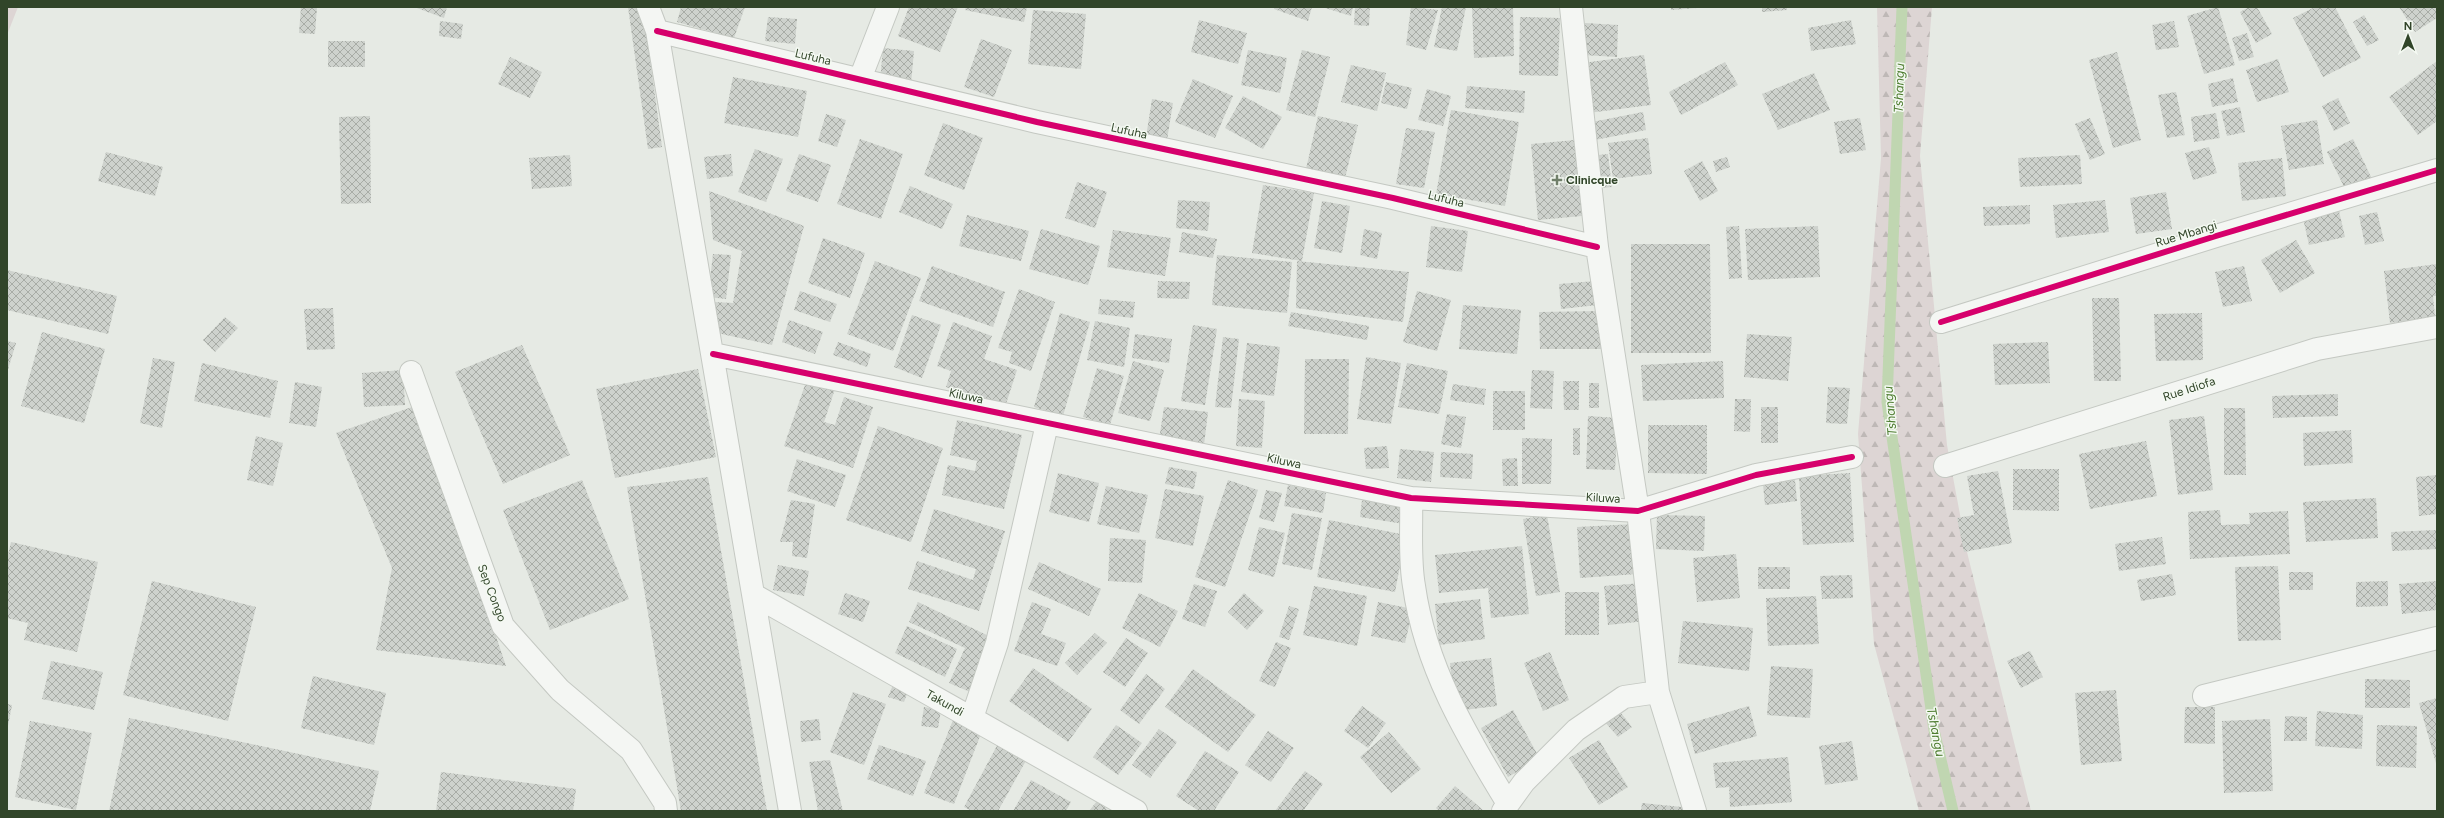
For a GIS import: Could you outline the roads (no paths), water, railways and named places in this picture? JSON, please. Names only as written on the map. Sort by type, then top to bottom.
[{"type":"street","points":[[648,7],[657,31],[790,811]]},
{"type":"street","points":[[860,79],[888,7]]},
{"type":"street","points":[[1571,7],[1597,247],[1638,511],[1658,692],[1695,811]]},
{"type":"street","name":"Lufuha","points":[[657,31],[1126,142],[1393,198],[1597,247]]},
{"type":"street","name":"Rue Mbangi","points":[[1941,322],[2437,170]]},
{"type":"street","name":"Rue Idiofa","points":[[1945,466],[2317,349],[2437,327]]},
{"type":"street","name":"Kiluwa","points":[[713,354],[1411,498],[1638,511],[1756,475],[1852,457]]},
{"type":"street","name":"Sep Congo","points":[[411,372],[503,626],[560,690],[631,750],[665,803],[666,811]]},
{"type":"street","points":[[972,718],[997,643],[1047,424]]},
{"type":"street","points":[[1411,498],[1413,586],[1429,648],[1447,698],[1505,807],[1524,782],[1576,730],[1624,697],[1658,692]]},
{"type":"street","name":"Takundi","points":[[754,595],[1136,811]]},
{"type":"street","points":[[2204,696],[2437,638]]},
{"type":"waterway","name":"Tshangu","points":[[1902,7],[1887,402],[1934,730],[1953,811]]},
{"type":"place","name":"Clinicque","points":[[1557,180]]}]
